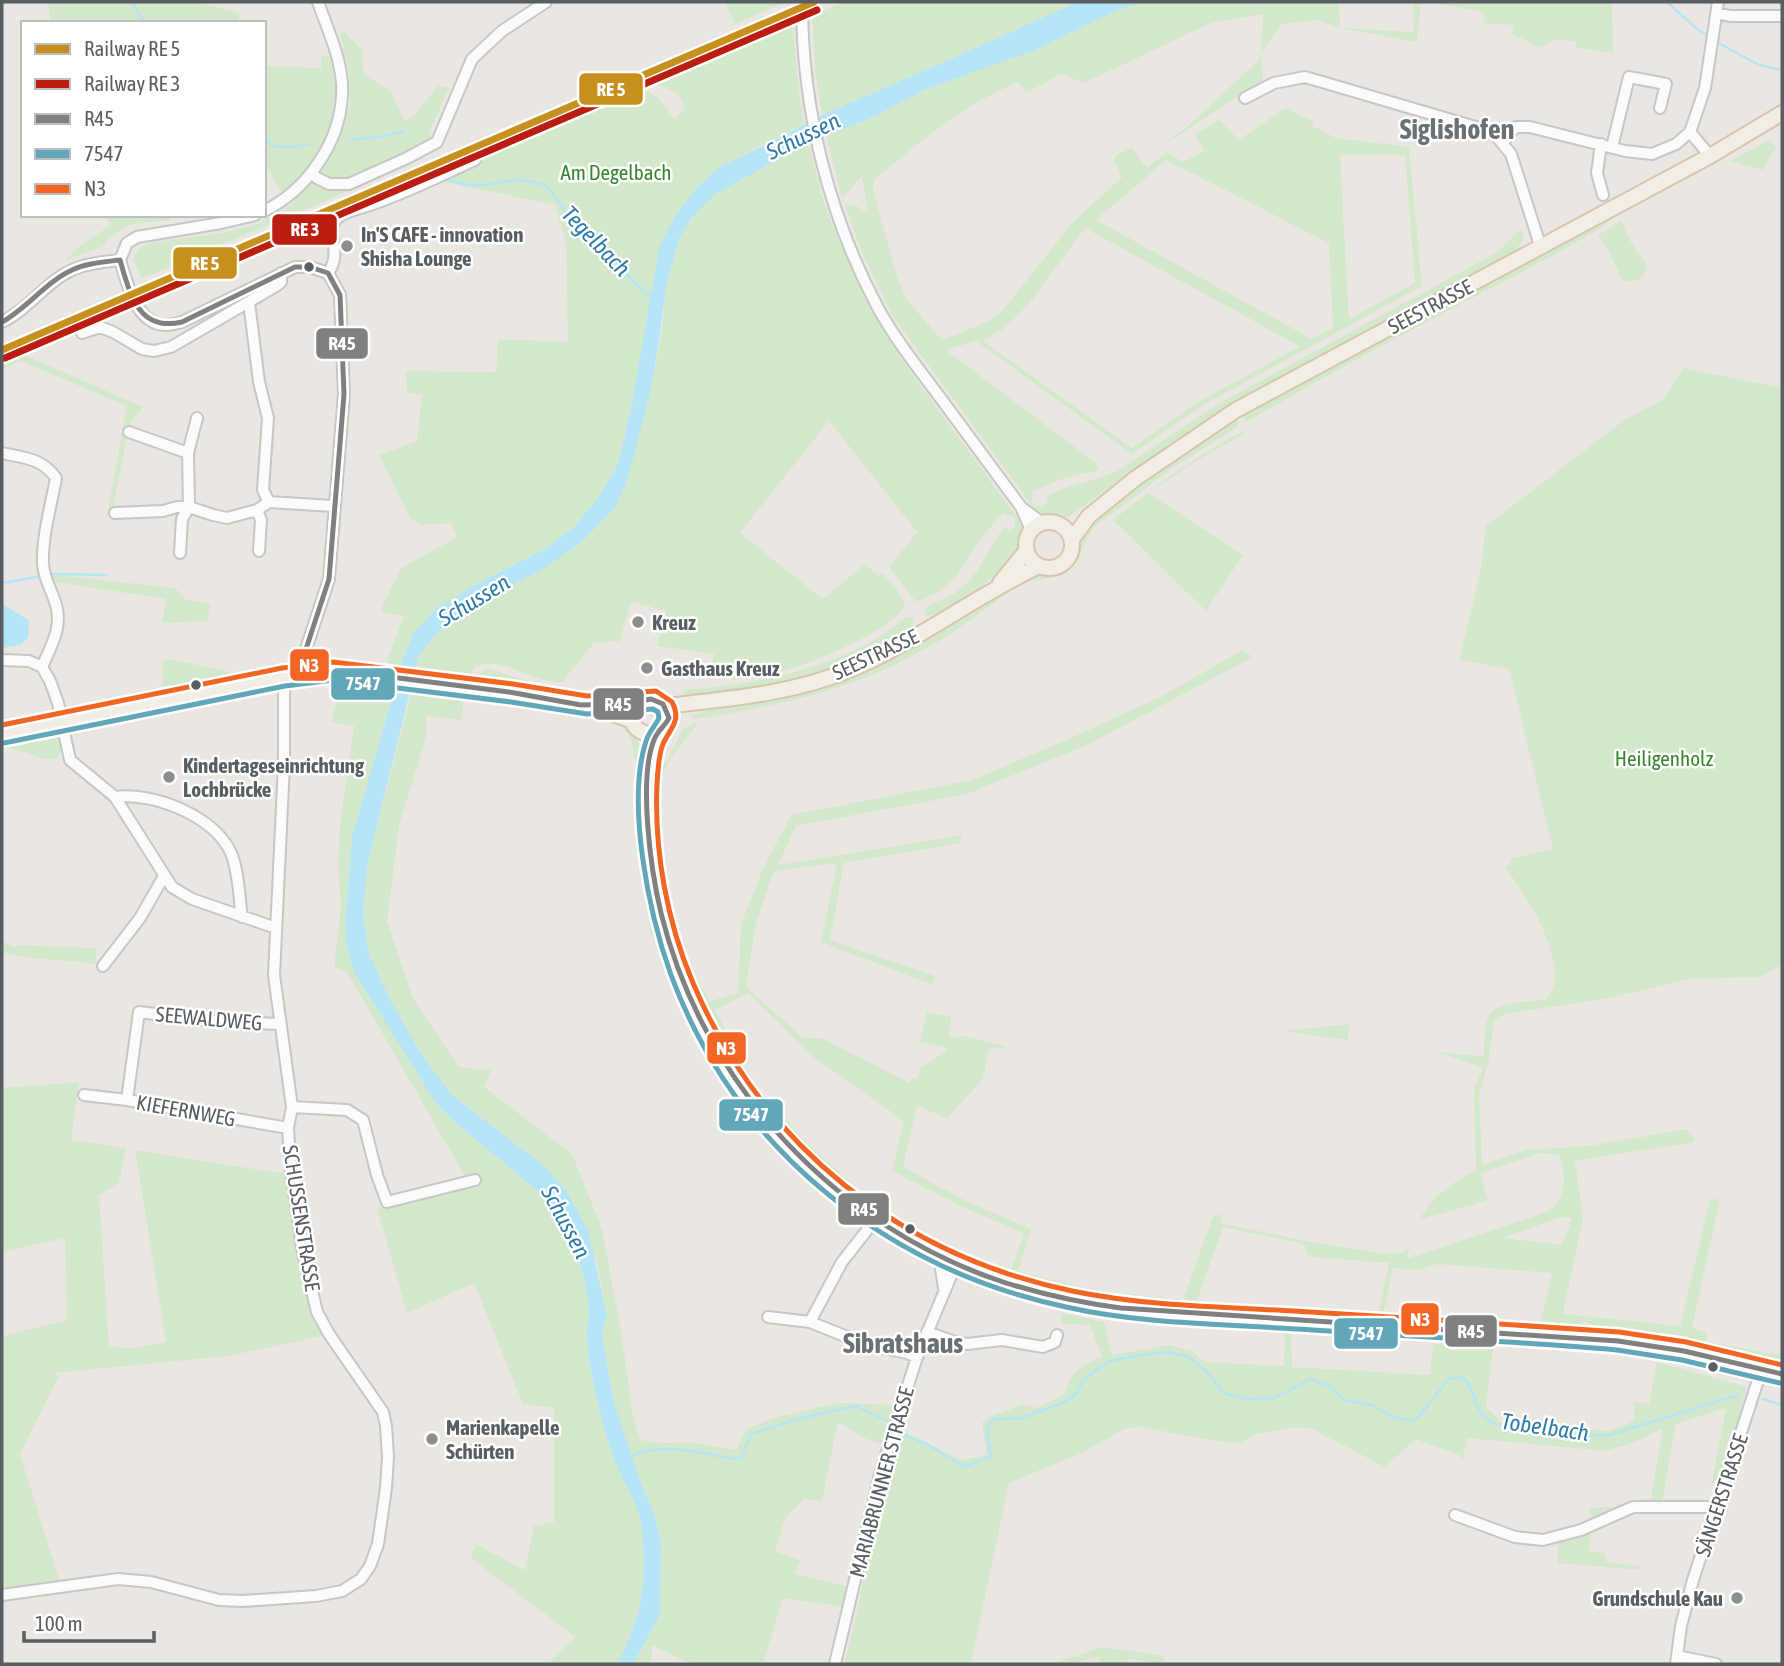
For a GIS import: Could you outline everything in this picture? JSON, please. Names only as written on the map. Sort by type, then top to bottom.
[{"type":"main road","name":"SEESTRASSE","points":[[664,706],[703,704],[798,686],[852,669],[926,631],[997,587],[1039,566],[1052,568],[1063,563],[1071,552],[1072,539],[1089,516],[1146,470],[1237,410],[1710,156],[1782,113]]},
{"type":"main road","name":"SEESTRASSE","points":[[997,587],[1026,551],[1026,544],[1036,527],[1055,522],[1060,525],[1089,516]]},
{"type":"main road","points":[[1060,525],[1072,539]]},
{"type":"main road","points":[[1026,551],[1039,566]]},
{"type":"main road","points":[[2,734],[284,677],[333,671],[434,682],[587,705],[639,703],[652,699],[664,706],[668,722],[657,734],[649,766],[649,822],[657,894],[664,928],[682,980],[728,1069],[757,1110],[784,1143],[818,1177],[875,1220],[956,1264],[990,1278],[1065,1299],[1130,1309],[1189,1314],[1618,1341],[1684,1350],[1782,1374]]},
{"type":"main road","points":[[639,703],[633,712],[649,766]]},
{"type":"main road","name":"SEESTRASSE","points":[[668,722],[703,704]]},
{"type":"main road","points":[[587,705],[637,726],[646,734],[657,734]]},
{"type":"street","points":[[266,210],[281,203],[312,173],[335,128],[342,94],[338,58],[318,2]]},
{"type":"street","points":[[312,173],[329,184],[349,184],[384,170],[438,142],[472,59],[502,31],[546,2]]},
{"type":"street","points":[[802,2],[805,74],[819,153],[840,222],[879,310],[917,367],[1036,527]]},
{"type":"street","points":[[1503,144],[1508,134],[1516,127],[1530,127],[1606,146],[1652,154],[1676,144],[1690,132],[1705,88],[1718,7],[1730,16],[1782,16]]},
{"type":"street","points":[[1245,98],[1274,83],[1305,77],[1486,130],[1511,153],[1541,248]]},
{"type":"street","points":[[1603,195],[1597,173],[1629,77],[1665,84],[1660,108]]},
{"type":"street","points":[[1690,132],[1710,156]]},
{"type":"street","points":[[328,273],[335,263],[335,220],[343,214],[475,160]]},
{"type":"street","points":[[246,217],[137,237],[127,243],[120,260],[143,316],[153,323],[165,325],[182,322],[295,267],[310,267],[328,273],[340,295],[343,403],[329,579],[306,649],[306,673]]},
{"type":"street","points":[[2,322],[29,306],[70,271],[90,264],[120,260]]},
{"type":"street","points":[[82,333],[100,327],[142,349],[155,351],[171,347],[281,282],[281,273]]},
{"type":"street","points":[[249,302],[259,382],[268,418],[263,490],[269,502]]},
{"type":"street","points":[[180,553],[182,519],[188,507],[188,453],[197,418]]},
{"type":"street","points":[[129,432],[188,453]]},
{"type":"street","points":[[2,453],[37,460],[48,467],[55,478],[44,569],[46,584],[57,606],[57,624],[55,639],[42,667]]},
{"type":"street","points":[[115,513],[163,511],[177,506],[228,518],[257,510],[269,502],[333,506]]},
{"type":"street","points":[[257,510],[261,520],[259,551]]},
{"type":"street","points":[[2,660],[29,662],[42,667],[50,681],[70,760],[116,797],[172,887],[192,899],[276,929]]},
{"type":"street","name":"SCHUSSENSTRASSE","points":[[2,1595],[118,1579],[151,1582],[219,1600],[316,1596],[342,1591],[361,1579],[370,1566],[378,1544],[388,1457],[383,1412],[329,1334],[317,1312],[303,1253],[291,1171],[288,1128],[292,1107],[274,975],[284,764],[284,677]]},
{"type":"street","points":[[116,797],[130,795],[174,806],[219,835],[232,856],[242,917]]},
{"type":"street","points":[[103,966],[140,918],[164,876]]},
{"type":"street","name":"SEEWALDWEG","points":[[127,1100],[139,1012],[212,1021],[279,1024]]},
{"type":"street","name":"KIEFERNWEG","points":[[84,1095],[288,1128]]},
{"type":"street","points":[[292,1107],[347,1110],[363,1120],[387,1202],[475,1180]]},
{"type":"street","points":[[810,1322],[842,1262],[875,1220]]},
{"type":"street","points":[[939,1256],[944,1291]]},
{"type":"street","name":"MARIABRUNNER STRASSE","points":[[835,1664],[868,1518],[894,1428],[917,1357],[956,1264]]},
{"type":"street","points":[[768,1317],[810,1322],[865,1344],[917,1357]]},
{"type":"street","points":[[927,1332],[967,1344],[1002,1340],[1043,1347],[1055,1342],[1057,1335]]},
{"type":"street","name":"SÄNGERSTRASSE","points":[[1676,1660],[1687,1604],[1762,1368]]},
{"type":"street","points":[[1455,1515],[1515,1537],[1543,1540],[1581,1530],[1633,1507],[1717,1507]]},
{"type":"street","points":[[1676,1660],[1716,1664]]},
{"type":"green space","points":[[48,2],[196,2],[239,13],[239,21],[50,21]]},
{"type":"green space","points":[[725,2],[787,2],[735,24]]},
{"type":"green space","points":[[843,2],[1077,2],[822,115],[815,70],[812,15]]},
{"type":"green space","points":[[1141,2],[1339,2],[1340,28],[1316,20],[1282,24],[1261,53],[1263,14],[1211,23],[1084,83],[1061,74],[1026,93],[1018,82],[979,102],[926,138],[875,179],[873,189],[897,277],[907,300],[942,340],[989,321],[1004,309],[1073,222],[1122,177],[1114,159],[1118,154],[1132,148],[1147,168],[1167,152],[1183,162],[1205,150],[1194,135],[1219,120],[1239,140],[1285,108],[1314,122],[1313,126],[1336,138],[1409,147],[1422,286],[1205,404],[1132,454],[976,341],[946,350],[1097,464],[1099,470],[1062,479],[1033,491],[1034,505],[1041,507],[1048,501],[1045,498],[1054,493],[1119,470],[1218,404],[1498,252],[1518,231],[1522,231],[1524,239],[1516,250],[1274,382],[1177,440],[1068,517],[1043,516],[1033,507],[893,317],[860,248],[845,204],[855,205],[868,214],[862,176],[842,199],[826,136],[878,115],[924,90],[1033,51],[1118,10]],"holes":[[[1340,155],[1405,155],[1415,283],[1349,319]],[[1166,160],[1329,243],[1333,328],[1312,339],[1096,220]],[[1085,228],[1299,347],[1198,402],[1132,448],[983,341],[1006,327],[1029,304]]]},
{"type":"green space","points":[[1413,2],[1421,2],[1417,42],[1340,28],[1414,32]]},
{"type":"green space","points":[[1428,2],[1612,2],[1613,53],[1576,48],[1576,42],[1557,39],[1539,48],[1512,35],[1513,25],[1484,23],[1485,15],[1480,11]]},
{"type":"green space","name":"Am Degelbach","points":[[793,25],[804,124],[719,167],[659,247],[631,409],[618,464],[597,499],[577,524],[550,546],[477,584],[413,634],[398,669],[385,666],[404,616],[380,612],[401,568],[457,537],[451,523],[421,525],[410,518],[379,455],[417,441],[422,395],[407,393],[406,371],[496,372],[498,339],[568,342],[566,241],[555,205],[434,180],[645,90],[657,97],[675,119],[685,108],[678,94],[655,84]]},
{"type":"green space","points":[[345,32],[362,50],[364,74],[391,92],[405,122],[438,86],[449,88],[429,133],[436,151],[141,279],[133,259],[140,248],[148,243],[222,233],[257,224],[291,205],[331,150],[345,123],[350,103],[349,72],[340,33]]},
{"type":"green space","points":[[1261,53],[1263,80],[1156,150],[1189,125],[1258,61]]},
{"type":"green space","points":[[321,56],[331,56],[336,93],[330,126],[320,151],[306,173],[282,192],[266,167],[266,66],[321,68]]},
{"type":"green space","points":[[1767,141],[1777,146],[1762,170],[1731,161]]},
{"type":"green space","points":[[808,143],[825,205],[849,264],[901,359],[1019,520],[1022,540],[1014,556],[978,590],[948,609],[926,616],[925,608],[967,584],[1005,527],[1010,530],[1015,526],[1015,518],[1003,513],[978,542],[955,578],[936,593],[916,602],[889,567],[917,532],[829,421],[740,533],[823,599],[865,564],[879,576],[882,573],[895,586],[905,604],[888,623],[873,633],[837,651],[786,670],[734,680],[731,674],[709,677],[714,654],[657,646],[666,611],[631,602],[620,641],[594,643],[562,682],[539,679],[495,664],[475,667],[469,678],[416,672],[419,655],[440,630],[468,608],[545,568],[583,541],[614,508],[653,380],[667,283],[679,239],[692,217],[714,195]]},
{"type":"green space","points":[[105,217],[170,217],[169,220],[128,225],[108,239],[104,246],[64,261],[82,244],[111,225]]},
{"type":"green space","points":[[1612,220],[1548,258],[1367,354],[1250,420],[1246,421],[1244,418],[1244,412]]},
{"type":"green space","points":[[1621,221],[1632,244],[1647,265],[1645,273],[1635,281],[1622,280],[1598,235]]},
{"type":"green space","points":[[22,354],[143,407],[129,425],[112,514],[107,515],[127,406],[21,361],[2,369],[2,362]]},
{"type":"green space","name":"Heiligenholz","points":[[1683,368],[1782,388],[1782,965],[1759,977],[1688,979],[1610,998],[1505,1014],[1494,1022],[1488,1064],[1479,1094],[1482,1165],[1526,1150],[1588,1146],[1688,1129],[1694,1142],[1575,1161],[1583,1218],[1563,1314],[1680,1326],[1710,1200],[1720,1199],[1692,1328],[1707,1333],[1706,1342],[1782,1355],[1782,1361],[1757,1355],[1742,1357],[1687,1345],[1688,1336],[1590,1327],[1589,1322],[1582,1322],[1584,1327],[1576,1331],[1180,1308],[1082,1296],[1009,1277],[1024,1233],[967,1209],[892,1171],[904,1121],[816,1059],[748,993],[715,1010],[753,1082],[802,1139],[883,1211],[879,1216],[809,1160],[783,1133],[737,1072],[717,1040],[685,970],[663,898],[657,851],[655,770],[667,761],[683,729],[699,721],[663,774],[664,857],[679,932],[687,956],[710,1001],[738,993],[741,924],[762,871],[791,815],[972,780],[1160,697],[1243,650],[1253,657],[1087,745],[967,794],[796,826],[778,865],[962,835],[960,843],[844,863],[830,940],[935,976],[933,985],[821,942],[837,863],[774,871],[756,924],[746,987],[803,1038],[821,1038],[910,1083],[912,1078],[917,1079],[920,1068],[948,1050],[920,1042],[927,1012],[951,1017],[949,1038],[963,1036],[1009,1047],[989,1049],[983,1079],[947,1118],[917,1106],[903,1167],[966,1201],[1031,1229],[1018,1271],[1098,1291],[1183,1300],[1213,1216],[1223,1215],[1220,1223],[1305,1241],[1388,1254],[1401,1253],[1411,1246],[1407,1254],[1409,1258],[1549,1211],[1562,1191],[1563,1171],[1560,1155],[1540,1153],[1480,1173],[1488,1200],[1420,1220],[1430,1203],[1476,1169],[1474,1089],[1483,1068],[1439,1052],[1484,1057],[1485,1026],[1492,1012],[1514,1003],[1546,1000],[1553,986],[1555,969],[1544,931],[1524,894],[1504,866],[1511,863],[1509,859],[1553,849],[1509,669],[1459,660],[1481,569],[1486,526],[1623,421],[1664,399]],"holes":[[[1561,1217],[1572,1218],[1562,1245],[1503,1238]],[[1223,1227],[1304,1244],[1309,1257],[1389,1263],[1378,1315],[1196,1303]],[[1437,1264],[1552,1273],[1540,1325],[1383,1315],[1393,1268],[1420,1270]]]},
{"type":"green space","points":[[1237,418],[1238,427],[1174,467],[1093,528],[1077,561],[1064,574],[1020,585],[939,641],[899,663],[842,686],[785,702],[693,719],[691,715],[867,669],[935,635],[1012,582],[1034,571],[1050,572],[1065,567],[1074,554],[1079,536],[1115,499]]},
{"type":"green space","points":[[1243,431],[1244,434],[1148,493],[1176,472]]},
{"type":"green space","points":[[1148,493],[1243,555],[1206,611],[1113,520]]},
{"type":"green space","points":[[53,575],[175,588],[185,599],[211,604],[207,621],[162,623],[166,599],[55,582]]},
{"type":"green space","points":[[906,617],[914,621],[909,631],[821,674],[686,700],[684,690],[772,678],[829,661],[882,635]]},
{"type":"green space","points":[[171,659],[229,672],[230,676],[221,679],[221,676],[216,676],[215,679],[197,680],[162,690],[163,660]]},
{"type":"green space","points":[[488,669],[548,687],[627,696],[573,696],[482,682],[477,678]]},
{"type":"green space","points":[[332,682],[395,688],[352,837],[345,928],[436,1103],[457,1124],[541,1194],[568,1233],[580,1263],[589,1310],[587,1341],[596,1395],[609,1444],[635,1504],[642,1531],[644,1567],[641,1600],[632,1631],[617,1664],[548,1664],[575,1637],[471,1558],[475,1544],[525,1570],[534,1526],[554,1522],[554,1408],[523,1404],[474,1283],[407,1313],[377,1208],[478,1183],[466,1178],[347,972],[334,967],[341,908],[338,865],[340,826],[354,726],[331,722],[340,688]]},
{"type":"green space","points":[[412,690],[463,698],[462,720],[426,716],[426,738],[399,825],[387,921],[413,998],[459,1067],[491,1070],[484,1087],[572,1154],[602,1229],[633,1416],[640,1440],[697,1443],[736,1450],[747,1429],[776,1417],[837,1403],[899,1405],[887,1446],[866,1439],[838,1422],[822,1501],[804,1499],[785,1518],[775,1552],[800,1560],[795,1574],[849,1587],[845,1607],[783,1598],[763,1664],[692,1664],[652,1645],[651,1664],[633,1664],[660,1615],[661,1544],[654,1512],[640,1481],[614,1403],[602,1334],[607,1316],[597,1263],[546,1167],[453,1096],[420,1052],[368,953],[363,912],[368,862]]},
{"type":"green space","points":[[478,695],[559,706],[618,719],[633,730],[641,750],[641,758],[635,759],[627,732],[613,721],[519,709]]},
{"type":"green space","points":[[43,730],[56,735],[62,742],[57,759],[46,759],[2,746],[2,739]]},
{"type":"green space","points":[[636,779],[639,779],[646,860],[706,1042],[683,1015],[650,930],[636,847]]},
{"type":"green space","points":[[2,941],[14,947],[96,948],[96,964],[13,955],[2,952]]},
{"type":"green space","points":[[1349,1024],[1348,1040],[1283,1031]]},
{"type":"green space","points":[[687,1027],[713,1055],[790,1155],[789,1159],[735,1103]]},
{"type":"green space","points":[[79,1082],[71,1140],[126,1148],[119,1183],[99,1195],[109,1347],[132,1348],[166,1342],[135,1150],[286,1174],[304,1278],[318,1317],[328,1335],[228,1356],[54,1373],[59,1376],[20,1454],[60,1583],[2,1590],[2,1336],[67,1320],[65,1238],[2,1252],[2,1088]]},
{"type":"green space","points":[[1072,1305],[1285,1325],[1285,1329],[1163,1322],[1070,1312]]},
{"type":"green space","points":[[1061,1313],[1104,1322],[1112,1355],[1169,1345],[1191,1351],[1205,1362],[1284,1366],[1285,1333],[1291,1334],[1292,1367],[1430,1375],[1433,1344],[1493,1346],[1486,1407],[1501,1422],[1610,1431],[1634,1421],[1634,1402],[1649,1404],[1657,1362],[1747,1387],[1719,1486],[1712,1482],[1726,1408],[1676,1424],[1662,1503],[1592,1521],[1589,1508],[1615,1507],[1651,1499],[1663,1428],[1636,1442],[1605,1451],[1467,1438],[1463,1460],[1461,1456],[1416,1439],[1385,1467],[1312,1429],[1295,1427],[1258,1434],[1239,1443],[1139,1427],[1126,1428],[1082,1453],[1009,1483],[971,1664],[844,1664],[875,1523],[901,1430],[961,1460],[984,1456],[986,1451],[982,1423],[986,1419],[1021,1404],[1037,1408],[1065,1394],[1070,1380],[1078,1370],[1102,1357],[1090,1325],[1061,1324]]},
{"type":"green space","points":[[1290,1325],[1571,1342],[1573,1347],[1290,1329]]},
{"type":"green space","points":[[1592,1344],[1658,1352],[1698,1362],[1698,1366],[1733,1373],[1739,1379],[1652,1357],[1591,1348]]},
{"type":"green space","points":[[1591,1526],[1589,1552],[1604,1553],[1606,1562],[1640,1566],[1640,1570],[1558,1563],[1558,1536]]},
{"type":"green space","points":[[1102,1647],[1166,1656],[1161,1664],[1128,1658],[1126,1664],[1099,1664],[1100,1656],[1071,1664],[1051,1664]]},
{"type":"water","name":"Schussen","points":[[1077,2],[1141,2],[1118,10],[1033,51],[924,90],[878,115],[808,143],[714,195],[692,217],[679,239],[667,283],[653,380],[627,481],[615,508],[583,541],[545,568],[468,608],[440,630],[419,655],[368,862],[363,912],[368,952],[420,1052],[453,1096],[546,1167],[569,1195],[588,1230],[607,1316],[602,1334],[614,1403],[640,1481],[654,1512],[661,1544],[660,1615],[633,1664],[617,1664],[632,1631],[641,1600],[644,1567],[642,1531],[634,1502],[603,1426],[590,1363],[587,1341],[589,1310],[580,1263],[568,1233],[541,1194],[457,1124],[436,1103],[354,972],[345,928],[352,837],[399,668],[413,634],[437,608],[550,546],[577,524],[597,499],[618,464],[631,409],[659,247],[675,216],[694,191],[719,167],[822,115]]},
{"type":"water","points":[[2,604],[29,620],[28,638],[20,645],[2,648]]},
{"type":"waterway","name":"Tegelbach","points":[[131,2],[144,21]]},
{"type":"waterway","points":[[1667,2],[1710,37]]},
{"type":"waterway","points":[[1715,41],[1759,65],[1782,70]]},
{"type":"waterway","name":"Tegelbach","points":[[351,140],[404,131]]},
{"type":"waterway","name":"Tegelbach","points":[[266,139],[272,146],[293,147],[310,144]]},
{"type":"waterway","name":"Tegelbach","points":[[449,180],[467,185],[487,185],[512,180],[531,181],[547,186],[574,222],[650,297]]},
{"type":"waterway","points":[[50,574],[106,575]]},
{"type":"waterway","points":[[2,583],[43,576]]},
{"type":"waterway","name":"Tobelbach","points":[[900,1433],[928,1445],[965,1467],[991,1456],[988,1432],[994,1419],[1022,1418],[1062,1403],[1074,1396],[1083,1382],[1097,1369],[1111,1361],[1167,1352],[1189,1357],[1208,1373],[1223,1393],[1246,1399],[1274,1398],[1311,1379],[1329,1386],[1344,1400],[1373,1405],[1391,1416],[1411,1421],[1419,1417],[1448,1379],[1458,1377],[1469,1384],[1479,1408],[1491,1422],[1516,1429],[1549,1433],[1610,1435],[1738,1395]]},
{"type":"waterway","name":"Tobelbach","points":[[1763,1399],[1782,1405]]},
{"type":"waterway","name":"Tobelbach","points":[[629,1457],[641,1452],[667,1449],[734,1459],[741,1457],[751,1434],[801,1418],[856,1406],[891,1423]]},
{"type":"transit line","points":[[2,350],[814,2]]},
{"type":"transit line","points":[[5,358],[817,10]]},
{"type":"transit line","name":"R45","points":[[120,260],[138,308],[155,321],[167,324],[182,322],[295,267],[310,267],[328,273],[340,295],[344,394],[329,579],[306,649],[306,673]]},
{"type":"transit line","name":"R45","points":[[2,322],[72,270],[90,264],[120,260]]},
{"type":"transit line","name":"N3","points":[[2,725],[282,668],[333,662],[587,696],[656,691],[672,702],[676,714],[674,724],[661,749],[659,764],[657,809],[660,860],[669,911],[693,983],[722,1041],[757,1094],[798,1142],[843,1184],[894,1220],[950,1250],[1009,1274],[1099,1296],[1183,1305],[1619,1332],[1686,1342],[1782,1365]]},
{"type":"transit line","name":"R45","points":[[306,673],[359,673],[509,692],[581,705],[623,704],[651,699],[663,704],[669,718],[654,740],[647,778],[653,874],[661,913],[681,976],[709,1035],[743,1090],[785,1141],[832,1186],[885,1225],[942,1257],[1003,1282],[1061,1298],[1106,1306],[1618,1341],[1684,1351],[1782,1374]]},
{"type":"transit line","name":"7547","points":[[4,743],[285,686],[333,680],[587,714],[653,709],[658,712],[659,718],[646,741],[640,767],[639,827],[648,891],[671,975],[699,1038],[735,1095],[777,1147],[826,1192],[879,1231],[938,1264],[1000,1289],[1095,1313],[1181,1322],[1617,1350],[1682,1360],[1780,1383]]},
{"type":"place","name":"In'S CAFE - innovation Shisha Lounge","points":[[347,246]]},
{"type":"place","name":"Kreuz","points":[[638,622]]},
{"type":"place","name":"Gasthaus Kreuz","points":[[647,668]]},
{"type":"place","name":"Kindertageseinrichtung Lochbrücke","points":[[169,777]]},
{"type":"place","name":"Marienkapelle Schürten","points":[[432,1439]]},
{"type":"place","name":"Grundschule Kau","points":[[1737,1598]]},
{"type":"district","name":"Siglishofen","points":[[1457,129]]},
{"type":"district","name":"Sibratshaus","points":[[903,1343]]}]
